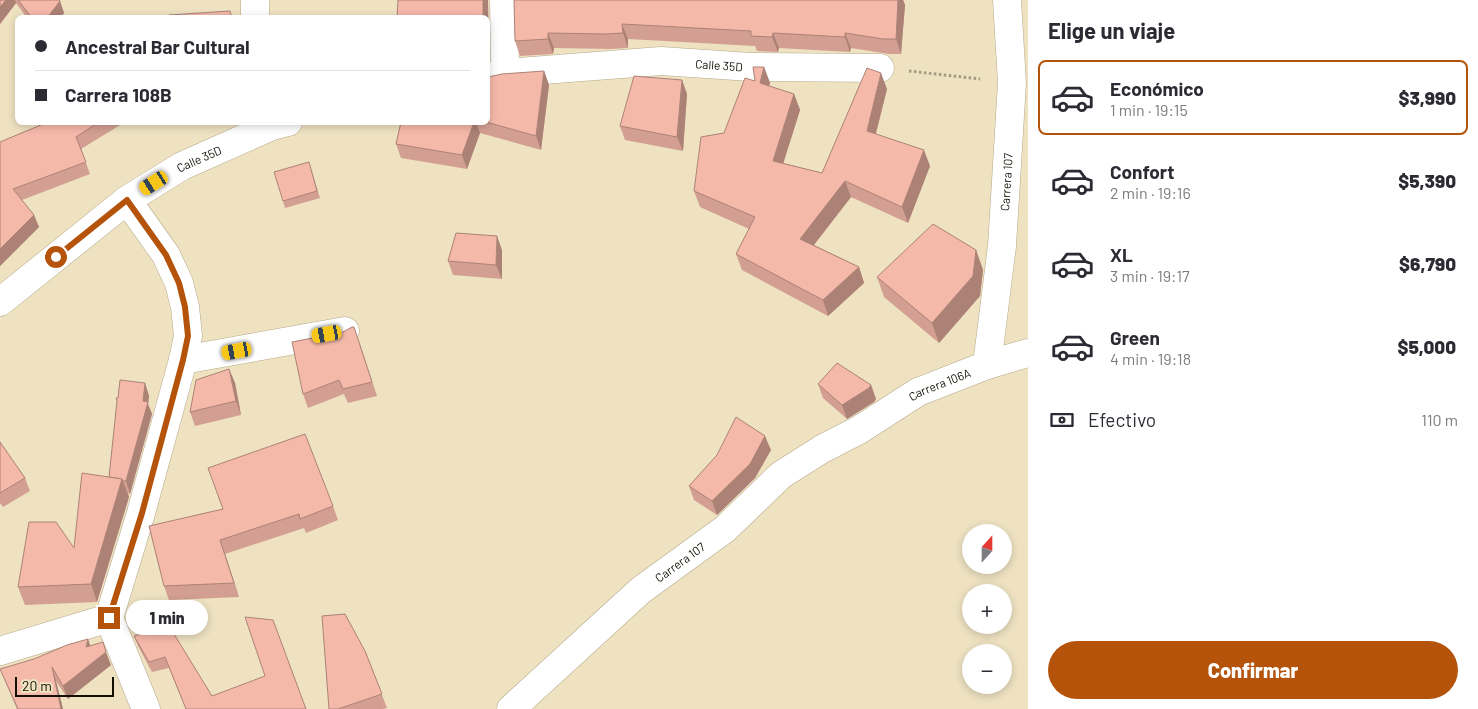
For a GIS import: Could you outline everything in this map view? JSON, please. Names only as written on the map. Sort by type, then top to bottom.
[{"type":"street","points":[[255,0],[255,15]]},
{"type":"street","points":[[496,75],[504,0]]},
{"type":"street","name":"Carrera 107","points":[[987,365],[1002,246],[1012,83],[1007,0]]},
{"type":"street","name":"Calle 35D","points":[[496,75],[661,61],[751,68],[880,68]]},
{"type":"street","name":"Calle 35D","points":[[0,302],[127,200],[182,166],[276,125]]},
{"type":"street","points":[[127,200],[166,255],[179,283],[185,307],[188,336],[142,513],[109,618],[146,709]]},
{"type":"street","points":[[183,360],[345,331]]},
{"type":"street","name":"Carrera 106A","points":[[859,430],[918,392],[987,365],[1028,353]]},
{"type":"street","name":"Carrera 107","points":[[511,709],[641,590],[725,529],[781,475],[822,449],[859,430]]},
{"type":"street","points":[[0,651],[109,618]]},
{"type":"path","points":[[880,68],[1012,83]]},
{"type":"building","points":[[0,0],[6,0],[0,7]]},
{"type":"building","points":[[18,0],[60,1],[49,15],[30,15]]},
{"type":"building","points":[[398,0],[483,0],[483,15],[397,15]]},
{"type":"building","points":[[514,0],[898,0],[896,39],[883,39],[845,33],[845,37],[773,33],[772,37],[751,36],[751,31],[622,24],[623,33],[548,33],[548,39],[515,41]]},
{"type":"building","points":[[230,11],[231,15],[169,15]]},
{"type":"building","points":[[753,67],[764,67],[760,83],[794,94],[773,161],[822,173],[867,68],[881,73],[867,131],[924,150],[902,207],[845,181],[800,239],[859,267],[823,300],[736,254],[755,217],[694,191],[701,137],[724,133],[745,78],[755,81]]},
{"type":"building","points":[[544,71],[536,136],[490,123],[490,77]]},
{"type":"building","points":[[634,76],[682,80],[677,137],[620,126]]},
{"type":"building","points":[[41,125],[94,125],[76,137],[86,162],[13,189],[34,215],[0,249],[0,142]]},
{"type":"building","points":[[400,125],[473,125],[462,155],[396,144]]},
{"type":"building","points":[[309,162],[317,191],[283,201],[274,172]]},
{"type":"building","points":[[933,224],[976,250],[973,276],[932,323],[877,277]]},
{"type":"building","points":[[456,233],[497,236],[496,265],[448,261]]},
{"type":"building","points":[[354,327],[372,382],[343,389],[339,380],[303,394],[292,342],[343,332]]},
{"type":"building","points":[[837,363],[871,385],[842,405],[818,384]]},
{"type":"building","points":[[229,369],[236,401],[190,412],[196,380]]},
{"type":"building","points":[[120,380],[145,383],[143,401],[148,402],[126,481],[109,477],[116,398],[118,398]]},
{"type":"building","points":[[736,417],[765,436],[750,464],[712,501],[689,486],[717,455]]},
{"type":"building","points":[[305,434],[333,506],[300,519],[299,514],[220,540],[234,583],[164,586],[149,526],[223,509],[208,468]]},
{"type":"building","points":[[0,442],[25,478],[0,493]]},
{"type":"building","points":[[82,473],[122,479],[91,584],[18,587],[29,522],[56,522],[74,548]]},
{"type":"building","points":[[345,614],[365,651],[382,694],[338,709],[329,709],[322,616]]},
{"type":"building","points":[[245,617],[273,620],[306,709],[186,709],[165,657],[149,662],[134,636],[154,630],[153,628],[166,621],[212,696],[265,676]]},
{"type":"building","points":[[88,639],[86,647],[103,642],[106,652],[63,686],[52,667],[61,709],[18,709],[0,669],[34,659],[67,645]]},
{"type":"route","points":[[56,257],[127,200],[166,255],[179,283],[185,307],[188,336],[183,360],[142,513],[109,618]]}]
